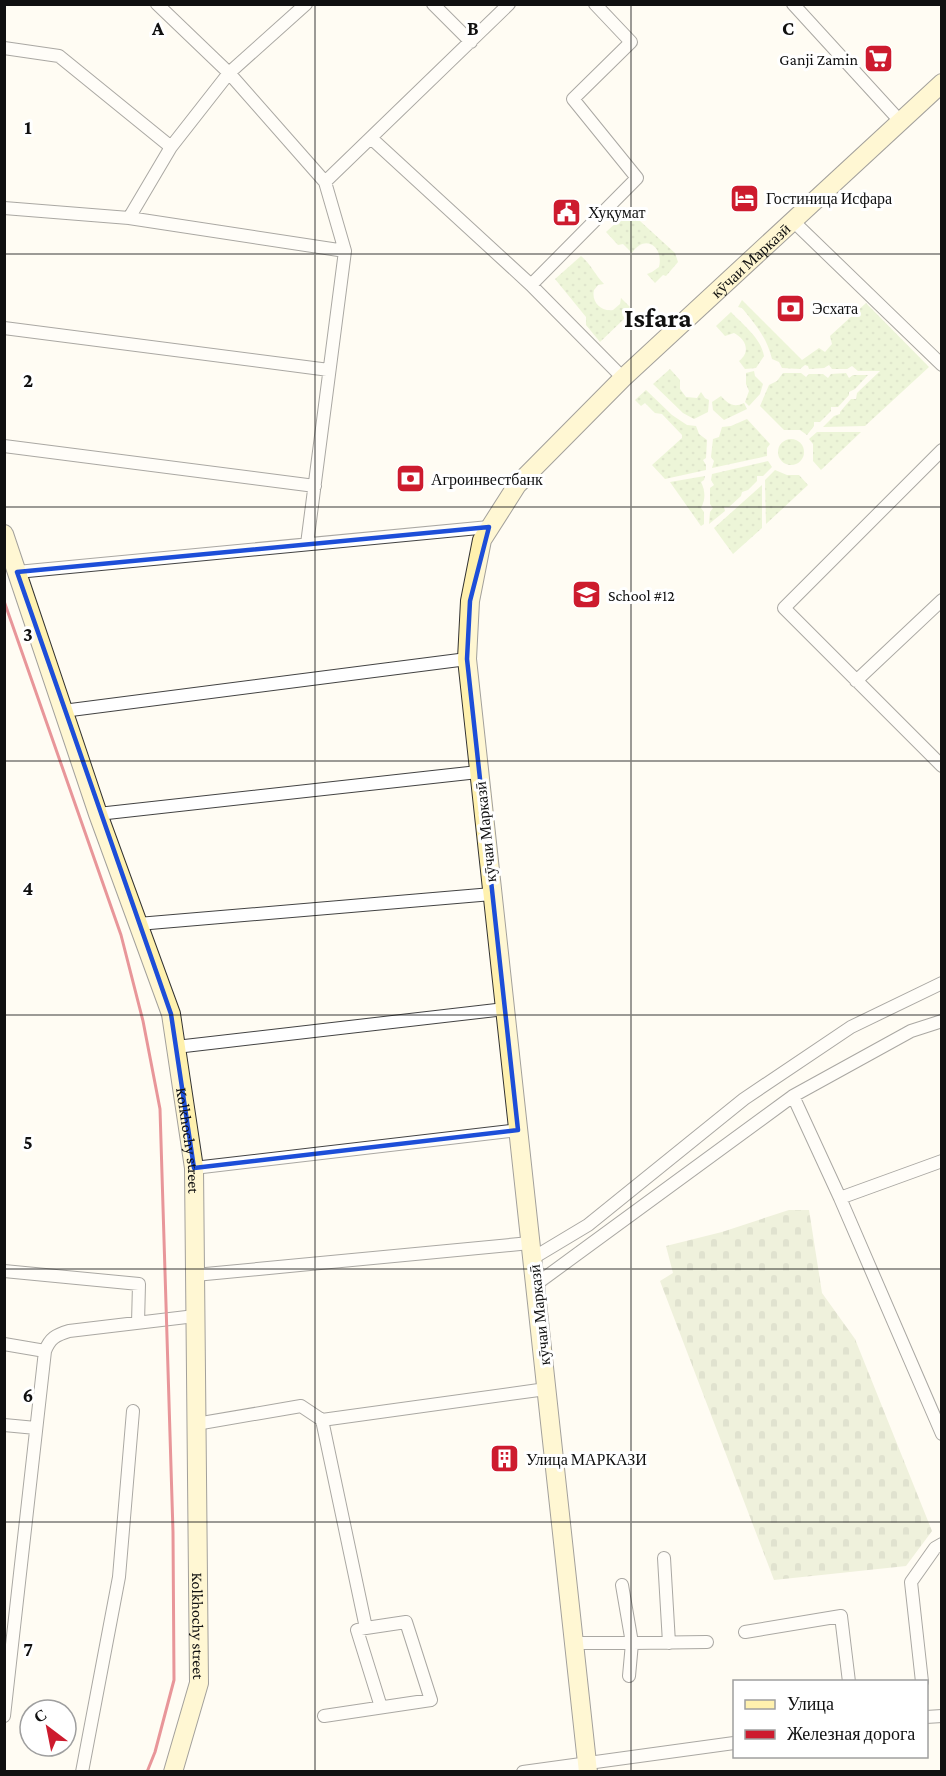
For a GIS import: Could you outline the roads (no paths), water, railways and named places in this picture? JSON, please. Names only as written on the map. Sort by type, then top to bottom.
[{"type":"main road","name":"кӯчаи Марказӣ","points":[[587,1767],[467,659],[470,601],[482,540],[517,485],[623,378],[942,83]]},
{"type":"main road","name":"Kolkhochy street","points":[[4,534],[98,814],[171,1014],[194,1168],[199,1683],[173,1772]]},
{"type":"street","points":[[157,4],[229,73],[325,182],[345,251],[307,544]]},
{"type":"street","points":[[129,218],[171,147],[229,73],[306,4]]},
{"type":"street","points":[[433,4],[471,42]]},
{"type":"street","points":[[325,182],[509,4]]},
{"type":"street","points":[[531,285],[637,178],[573,99],[631,42],[596,4]]},
{"type":"street","points":[[793,4],[900,121]]},
{"type":"street","points":[[4,48],[59,56],[171,147]]},
{"type":"street","points":[[371,138],[531,285],[623,378]]},
{"type":"street","points":[[4,208],[129,218],[345,251]]},
{"type":"street","points":[[793,220],[942,365]]},
{"type":"street","points":[[4,328],[329,370]]},
{"type":"street","points":[[4,446],[315,486]]},
{"type":"street","points":[[941,765],[784,608],[942,450]]},
{"type":"street","points":[[17,572],[489,527]]},
{"type":"street","points":[[856,681],[942,600]]},
{"type":"street","points":[[63,711],[467,659]]},
{"type":"street","points":[[98,814],[478,772]]},
{"type":"street","points":[[138,924],[492,894]]},
{"type":"street","points":[[195,1275],[532,1251],[588,1225],[744,1099],[851,1027],[942,983]]},
{"type":"street","points":[[176,1047],[505,1009]]},
{"type":"street","points":[[535,1285],[793,1096],[911,1031],[942,1021]]},
{"type":"street","points":[[793,1096],[840,1198],[942,1434]]},
{"type":"street","points":[[194,1168],[518,1130]]},
{"type":"street","points":[[840,1198],[942,1161]]},
{"type":"street","points":[[4,1271],[139,1284],[138,1323]]},
{"type":"street","points":[[4,1716],[45,1351],[48,1343],[55,1335],[69,1331],[195,1316]]},
{"type":"street","points":[[4,1344],[45,1351]]},
{"type":"street","points":[[196,1424],[301,1406],[322,1420],[546,1389]]},
{"type":"street","points":[[82,1772],[119,1577],[133,1411]]},
{"type":"street","points":[[322,1420],[366,1628]]},
{"type":"street","points":[[4,1425],[36,1428]]},
{"type":"street","points":[[922,1680],[911,1582],[935,1548],[942,1544]]},
{"type":"street","points":[[664,1558],[669,1643]]},
{"type":"street","points":[[622,1585],[632,1643],[629,1676]]},
{"type":"street","points":[[745,1632],[841,1616],[849,1680]]},
{"type":"street","points":[[324,1716],[431,1700],[406,1622],[357,1630],[381,1707]]},
{"type":"street","points":[[574,1643],[707,1642]]},
{"type":"street","points":[[523,1772],[587,1767],[733,1743]]},
{"type":"railway","points":[[4,601],[121,935],[143,1021],[160,1109],[173,1532],[174,1680],[155,1752],[147,1772]]},
{"type":"place","name":"Ganji Zamin","points":[[879,59]]},
{"type":"place","name":"Гостиница Исфара","points":[[745,198]]},
{"type":"place","name":"Хуқумат","points":[[567,212]]},
{"type":"place","name":"Эсхата","points":[[791,308]]},
{"type":"place","name":"Агроинвестбанк","points":[[410,479]]},
{"type":"place","name":"School #12","points":[[587,595]]},
{"type":"place","name":"Улица МАРКАЗИ","points":[[505,1459]]},
{"type":"district","name":"Isfara","points":[[658,317]]}]
